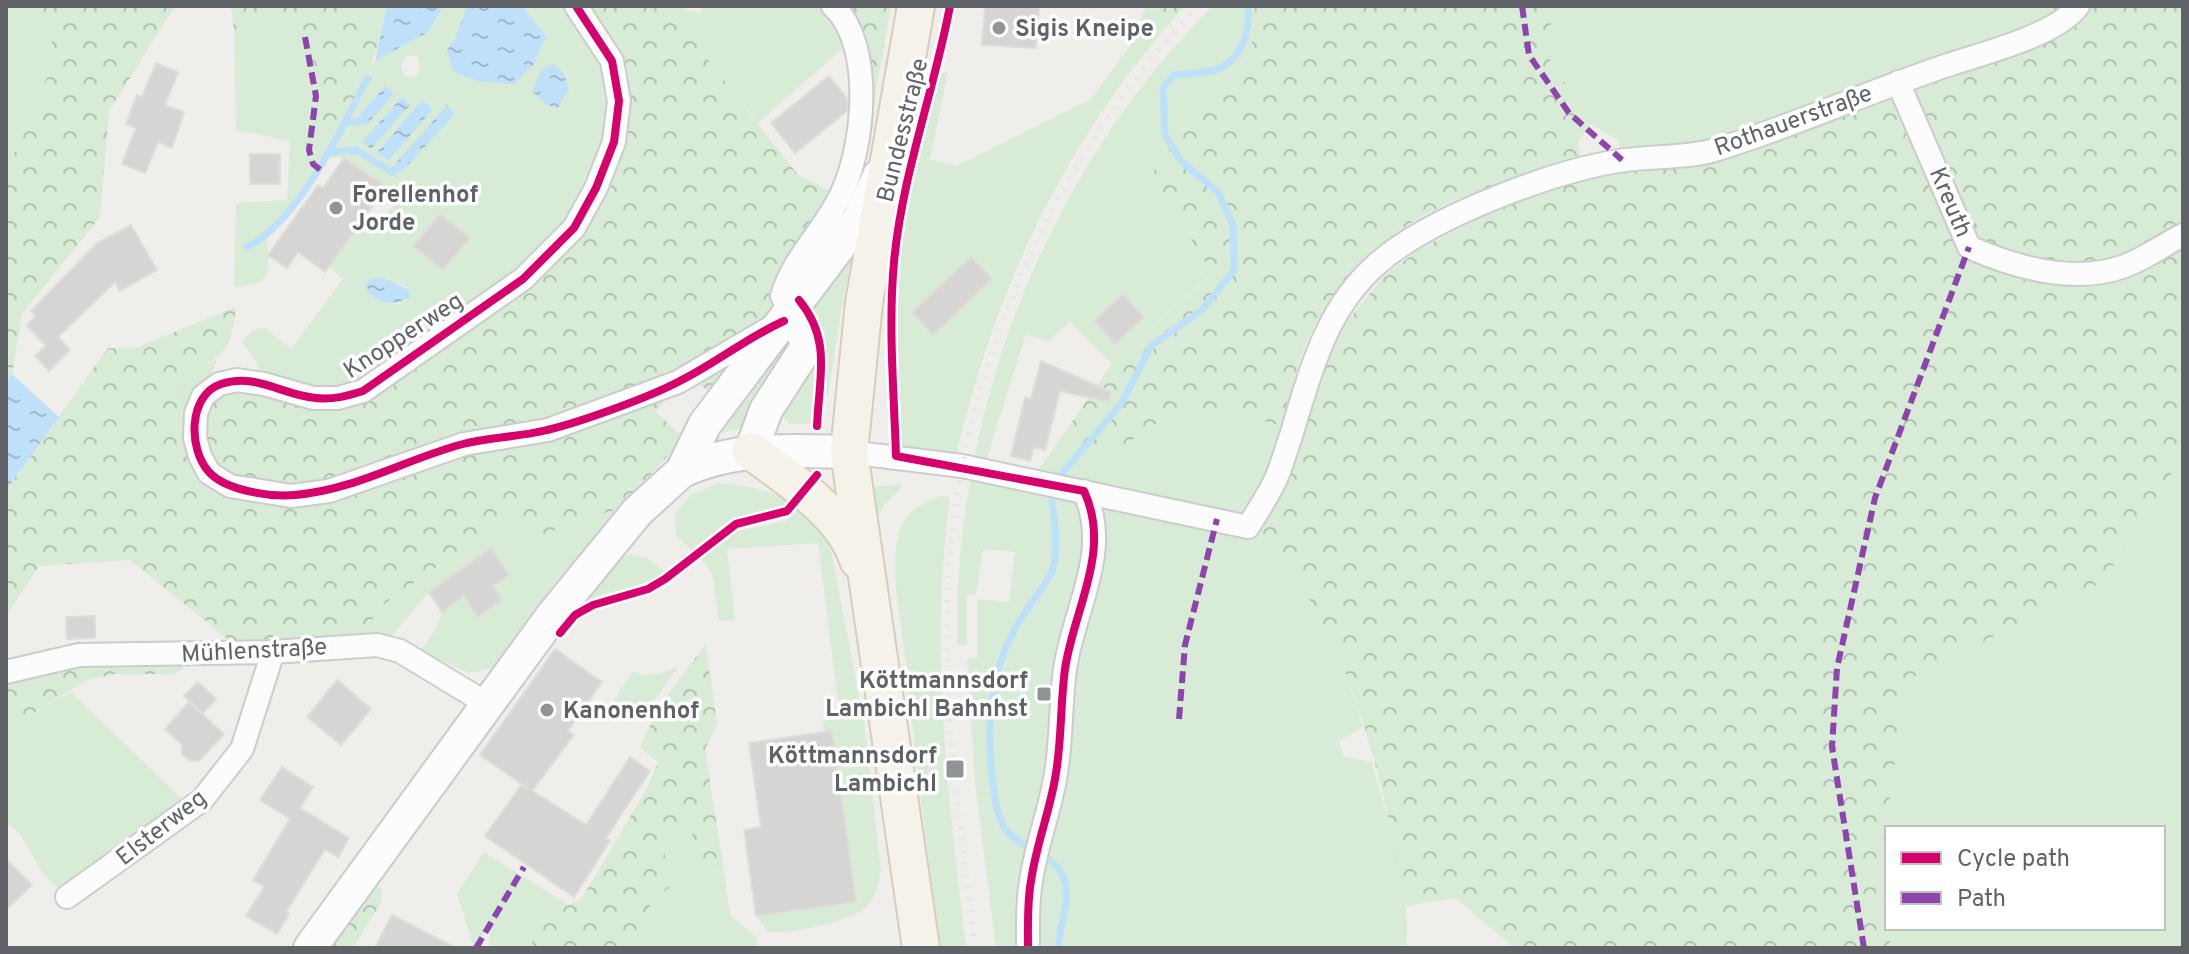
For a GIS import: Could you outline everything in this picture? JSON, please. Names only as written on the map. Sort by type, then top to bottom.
[{"type":"main road","name":"Bundesstraße","points":[[916,6],[864,303],[849,452],[921,948]]},
{"type":"main road","points":[[682,471],[705,424],[859,220],[889,147]]},
{"type":"main road","points":[[751,451],[766,410],[808,345],[799,326],[787,317]]},
{"type":"main road","points":[[751,451],[787,477],[836,522],[856,552],[873,608]]},
{"type":"main road","points":[[310,948],[489,705],[637,512],[682,471],[709,458],[751,451],[849,452]]},
{"type":"street","name":"Knopperweg","points":[[576,6],[612,61],[619,101],[614,142],[596,188],[574,228],[523,279],[363,391],[338,398],[313,398],[264,384],[237,380],[219,384],[203,396],[196,413],[195,438],[209,473],[230,486],[291,496],[329,491],[464,444],[548,430],[678,382],[787,317]]},
{"type":"street","points":[[787,317],[782,296],[788,276],[841,197],[850,175],[859,127],[862,92],[857,49],[833,6]]},
{"type":"street","name":"Rothauerstraße","points":[[1084,491],[1248,527],[1277,476],[1316,351],[1332,320],[1376,264],[1407,242],[1485,202],[1526,187],[1622,160],[1713,151],[2068,20],[2078,6]]},
{"type":"street","name":"Kreuth","points":[[1898,82],[1969,247],[2002,262],[2056,275],[2121,268],[2183,235]]},
{"type":"street","points":[[849,452],[983,471],[1084,491],[1091,507],[1096,552],[1072,632],[1065,672],[1064,723],[1033,870],[1028,948]]},
{"type":"street","name":"Mühlenstraße","points":[[6,672],[79,655],[273,652],[377,645],[400,651],[489,705]]},
{"type":"street","name":"Elsterweg","points":[[67,897],[202,800],[242,749],[273,652]]},
{"type":"green space","points":[[6,6],[41,6],[56,56],[8,168],[6,202]]},
{"type":"green space","points":[[41,6],[175,6],[109,111],[100,217],[22,314],[12,374],[6,384],[8,168],[56,56]]},
{"type":"green space","points":[[231,6],[351,6],[380,39],[369,71],[377,95],[330,152],[313,122],[316,96],[305,37],[293,30],[280,11],[234,30]]},
{"type":"green space","points":[[351,6],[387,6],[380,39]]},
{"type":"green space","points":[[444,6],[467,6],[455,39],[447,50],[546,36],[522,6],[576,6],[619,101],[574,228],[363,391],[264,384],[256,361],[242,342],[252,331],[264,327],[291,349],[343,279],[329,267],[356,228],[372,235],[398,199],[345,158],[327,158],[267,237],[267,274],[257,283],[234,287],[236,203],[287,200],[290,141],[236,130],[234,30],[280,11],[293,30],[305,37],[316,96],[313,122],[344,138],[358,117],[366,125],[385,86],[377,95],[369,71],[375,61],[428,32]],"holes":[[[407,56],[418,56],[420,73],[411,78],[403,74],[401,63]],[[401,98],[410,104],[370,149],[363,142]],[[423,100],[433,109],[387,161],[377,151]],[[447,106],[455,114],[402,172],[394,165]],[[397,282],[408,288],[411,297],[400,304],[386,303]]]},
{"type":"green space","points":[[576,6],[652,6],[683,27],[797,174],[841,197],[782,296],[711,393],[688,376],[678,382],[656,412],[684,438],[620,508],[533,538],[518,519],[481,535],[380,607],[358,644],[237,653],[230,641],[130,560],[39,566],[6,616],[6,490],[108,348],[133,349],[236,307],[231,335],[222,352],[215,359],[180,374],[177,382],[177,398],[182,414],[194,436],[203,396],[264,384],[363,391],[574,228],[619,101]]},
{"type":"green space","points":[[652,6],[674,6],[700,13],[702,6],[833,6],[852,40],[758,123],[683,27]]},
{"type":"green space","points":[[833,6],[891,6],[874,101],[862,92]]},
{"type":"green space","points":[[1145,6],[1185,6],[1174,18]]},
{"type":"green space","points":[[1213,6],[1255,6],[1251,53],[1204,102],[1152,175],[1212,272],[1112,364],[1070,322],[1048,341],[1026,334],[983,470],[1030,481],[1054,448],[1110,455],[1176,410],[1211,410],[1284,426],[1249,527],[1271,547],[1307,592],[1345,671],[1363,727],[1339,741],[1343,757],[1372,762],[1402,877],[1406,948],[996,948],[975,782],[967,659],[977,658],[977,599],[1009,602],[1015,552],[983,549],[976,594],[967,594],[967,645],[957,645],[960,557],[972,470],[992,384],[1021,300],[1057,220],[1102,143],[1154,72]]},
{"type":"green space","points":[[1255,6],[1556,6],[1544,50],[1590,124],[1578,142],[1581,158],[1459,198],[1389,237],[1359,264],[1332,297],[1304,347],[1284,426],[1211,410],[1176,410],[1110,455],[1054,448],[1112,364],[1212,273],[1151,175],[1204,102],[1251,54]]},
{"type":"green space","points":[[1556,6],[2049,6],[2068,20],[1713,151],[1622,160],[1618,140],[1590,124],[1544,50]]},
{"type":"green space","points":[[2049,6],[2183,6],[2183,455],[2103,582],[1907,680],[1875,898],[1892,948],[1515,948],[1455,898],[1405,906],[1386,807],[1372,754],[1356,701],[1335,649],[1311,602],[1282,561],[1248,527],[1342,328],[1385,275],[1420,249],[1474,221],[1622,160],[1713,151],[2067,19]]},
{"type":"green space","points":[[1145,7],[1174,18],[1097,119],[1064,172],[1036,227],[988,343],[954,465],[897,456],[891,334],[894,260],[906,190],[937,74],[948,72],[930,160],[957,166],[1091,99],[1135,39]],"holes":[[[971,257],[992,279],[932,334],[912,312]]]},
{"type":"green space","points":[[855,253],[844,294],[828,395],[822,398],[824,339],[817,317],[809,306]]},
{"type":"green space","points":[[790,338],[796,340],[745,427],[711,436]]},
{"type":"green space","points":[[817,352],[812,424],[789,424],[779,411]]},
{"type":"green space","points":[[217,360],[196,413],[195,438],[177,399],[177,383],[180,374]]},
{"type":"green space","points":[[2183,455],[2183,948],[1892,948],[1886,930],[2165,930],[2165,826],[1886,826],[1907,680],[2103,582]]},
{"type":"green space","points":[[719,483],[751,487],[790,499],[782,508],[725,523],[692,550],[676,536],[675,514],[691,495]]},
{"type":"green space","points":[[900,484],[902,487],[885,504],[876,522],[870,487]]},
{"type":"green space","points":[[940,496],[950,497],[941,610],[943,722],[966,948],[941,948],[896,580],[900,528],[919,506]]},
{"type":"green space","points":[[801,507],[826,537],[832,555],[864,722],[881,871],[873,898],[859,912],[820,926],[768,932],[756,916],[855,902],[832,731],[824,732],[823,721],[840,718],[818,543],[727,549],[735,621],[719,620],[712,573],[700,558],[737,531],[786,521]]},
{"type":"green space","points":[[620,508],[552,586],[492,668],[469,673],[420,651],[437,628],[442,612],[464,596],[478,617],[502,600],[491,584],[509,574],[491,549],[429,592],[390,638],[362,636],[380,607],[481,535],[518,519],[534,538]]},
{"type":"green space","points":[[631,554],[649,559],[665,572],[641,585],[604,594],[575,610],[616,561]]},
{"type":"green space","points":[[706,644],[717,724],[705,749],[724,871],[702,869],[695,857],[692,833],[683,827],[671,834],[664,853],[672,871],[671,887],[656,898],[647,912],[638,947],[534,948],[527,927],[582,898],[646,790],[658,762],[640,748],[658,707]]},
{"type":"green space","points":[[185,654],[183,669],[174,674],[115,674],[87,680],[30,715],[6,722],[6,670]]},
{"type":"green space","points":[[678,667],[658,696],[634,716],[613,701],[633,671],[649,675]]},
{"type":"green space","points":[[71,692],[191,808],[67,897],[44,875],[19,833],[6,822],[6,722],[30,715]]},
{"type":"green space","points":[[684,827],[692,833],[695,857],[713,871],[724,871],[730,915],[757,938],[757,948],[637,948],[640,923],[672,871],[663,853],[671,834]]},
{"type":"green space","points":[[1885,830],[1885,927],[1875,898]]},
{"type":"green space","points":[[484,852],[569,905],[527,927],[534,948],[489,948],[490,925],[474,948],[457,894]]},
{"type":"green space","points":[[373,885],[382,889],[381,903],[353,948],[328,948]]},
{"type":"water","points":[[387,6],[444,6],[428,32],[375,61]]},
{"type":"water","points":[[467,6],[522,6],[546,36],[535,63],[514,84],[481,82],[453,72],[447,50],[455,39]]},
{"type":"water","points":[[554,64],[564,74],[569,89],[558,108],[545,104],[532,91],[541,70]]},
{"type":"water","points":[[385,86],[394,93],[367,125],[358,117]]},
{"type":"water","points":[[402,97],[410,105],[371,149],[362,142]]},
{"type":"water","points":[[422,100],[433,109],[388,161],[377,152]]},
{"type":"water","points":[[447,105],[455,114],[402,172],[394,165]]},
{"type":"water","points":[[383,278],[408,289],[411,297],[392,303],[375,298],[365,288],[370,279]]},
{"type":"water","points":[[12,374],[59,417],[6,490],[6,384]]},
{"type":"building","points":[[985,6],[1039,6],[1036,48],[982,45]]},
{"type":"building","points":[[156,63],[178,72],[165,105],[184,112],[172,148],[158,142],[145,173],[122,164],[136,128],[126,124],[137,95],[142,97]]},
{"type":"building","points":[[829,76],[847,98],[847,111],[795,153],[771,123]]},
{"type":"building","points":[[250,154],[280,154],[280,184],[250,184]]},
{"type":"building","name":"Forellenhof Jorde","points":[[344,158],[386,187],[325,272],[298,252],[287,268],[268,255],[318,185],[323,188]]},
{"type":"building","points":[[440,214],[470,238],[443,270],[413,246]]},
{"type":"building","points":[[131,225],[157,270],[120,291],[115,282],[58,337],[70,350],[49,371],[35,356],[46,346],[26,325],[36,316],[31,311],[97,243]]},
{"type":"building","points":[[971,257],[992,279],[933,335],[912,312]]},
{"type":"building","points":[[1123,294],[1144,317],[1115,344],[1094,321]]},
{"type":"building","points":[[1041,361],[1111,392],[1108,402],[1060,391],[1045,450],[1034,447],[1030,461],[1011,456],[1025,397],[1031,399]]},
{"type":"building","points":[[491,548],[509,575],[493,586],[502,600],[478,617],[464,596],[442,612],[429,592]]},
{"type":"building","points":[[95,616],[95,638],[67,639],[66,617]]},
{"type":"building","name":"Kanonenhof","points":[[555,649],[602,682],[568,731],[574,735],[532,791],[480,755]]},
{"type":"building","points":[[337,680],[371,709],[341,745],[307,717]]},
{"type":"building","points":[[198,682],[216,699],[203,713],[184,696]]},
{"type":"building","points":[[189,702],[224,734],[199,761],[190,761],[182,754],[182,745],[165,729]]},
{"type":"building","points":[[832,731],[856,902],[756,916],[744,830],[761,827],[749,743]]},
{"type":"building","points":[[630,757],[650,771],[606,838],[610,841],[574,897],[485,836],[522,784],[586,825]]},
{"type":"building","points":[[282,767],[313,787],[300,808],[349,838],[338,857],[325,849],[286,912],[289,914],[277,934],[246,916],[264,887],[253,880],[290,819],[260,800]]},
{"type":"building","points":[[6,859],[32,885],[6,910]]},
{"type":"building","points":[[392,915],[456,948],[375,948]]},
{"type":"waterway","points":[[1059,477],[1121,404],[1151,346],[1202,310],[1234,270],[1233,225],[1218,192],[1181,161],[1165,135],[1163,88],[1174,75],[1215,70],[1228,63],[1243,42],[1248,24],[1248,6]]},
{"type":"waterway","points":[[247,247],[266,234],[301,196],[331,148],[367,79]]},
{"type":"waterway","points":[[344,123],[362,121],[367,116]]},
{"type":"waterway","points":[[330,152],[356,150],[392,172],[405,162]]},
{"type":"waterway","points":[[1051,495],[1056,541],[1053,568],[1015,628],[1002,657],[994,687],[990,735],[993,785],[998,812],[1006,830],[1055,865],[1065,881],[1066,906],[1058,948]]},
{"type":"railway","points":[[975,948],[955,783],[947,684],[947,591],[957,498],[976,408],[1004,320],[1040,234],[1085,153],[1137,77],[1198,6]]},
{"type":"marked path","points":[[1522,6],[1529,55],[1569,113],[1622,160]]},
{"type":"marked path","points":[[305,37],[316,96],[309,150],[313,164],[323,172]]},
{"type":"marked path","points":[[1864,948],[1832,747],[1837,668],[1875,498],[1969,247]]},
{"type":"marked path","points":[[1179,719],[1185,645],[1217,519]]},
{"type":"marked path","points":[[476,948],[524,867]]},
{"type":"cycle path","points":[[576,6],[612,61],[619,101],[614,142],[596,188],[574,228],[523,279],[363,391],[334,398],[316,398],[246,381],[221,384],[210,390],[202,399],[195,424],[197,450],[202,462],[217,479],[249,491],[295,495],[339,487],[463,444],[547,430],[614,409],[678,382],[784,321]]},
{"type":"cycle path","points":[[950,6],[911,165],[894,262],[891,335],[896,456],[1084,491],[1092,513],[1094,536],[1093,558],[1065,669],[1055,779],[1031,881],[1028,948]]},
{"type":"cycle path","points":[[799,300],[809,315],[820,345],[817,426]]},
{"type":"cycle path","points":[[560,633],[575,615],[593,605],[648,589],[665,579],[736,524],[787,511],[817,475]]},
{"type":"place","name":"Sigis Kneipe","points":[[999,28]]},
{"type":"place","name":"Forellenhof Jorde","points":[[336,208]]},
{"type":"place","name":"Köttmannsdorf Lambichl Bahnhst","points":[[1044,694]]},
{"type":"place","name":"Kanonenhof","points":[[547,710]]},
{"type":"place","name":"Köttmannsdorf Lambichl","points":[[955,769]]}]
